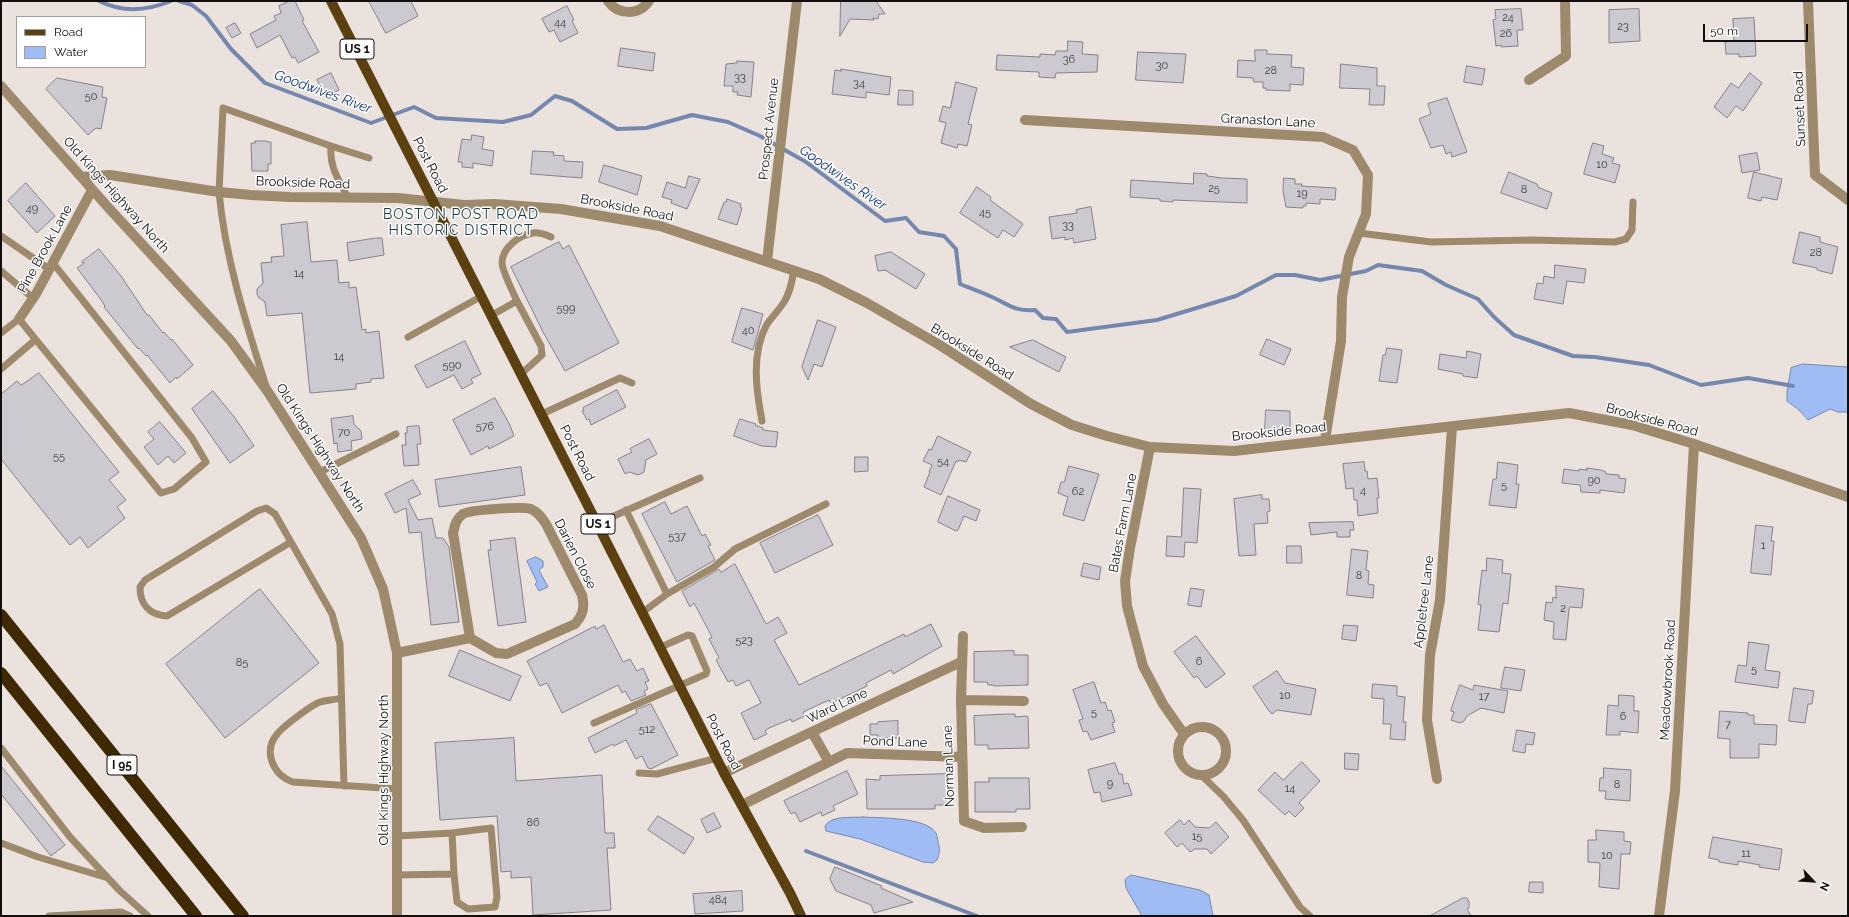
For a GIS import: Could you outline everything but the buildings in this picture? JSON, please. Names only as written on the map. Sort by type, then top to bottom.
[{"type":"highway","name":"I 95","points":[[1,615],[243,916]]},
{"type":"highway","name":"I 95","points":[[1,673],[196,916]]},
{"type":"main road","name":"Post Road","points":[[331,1],[382,98],[724,773],[790,893],[801,916]]},
{"type":"street","points":[[608,1],[611,6],[620,11],[629,12],[639,10],[649,1]]},
{"type":"street","name":"Prospect Avenue","points":[[767,261],[797,1]]},
{"type":"street","points":[[1529,80],[1566,56],[1565,1]]},
{"type":"street","name":"Sunset Road","points":[[1808,1],[1816,174],[1848,200]]},
{"type":"street","name":"Old Kings Highway North","points":[[2,88],[92,190],[231,341],[268,392],[361,538],[383,589],[397,653],[396,916]]},
{"type":"street","name":"Granaston Lane","points":[[1024,120],[1323,137],[1353,150],[1368,176],[1366,214],[1349,257],[1342,297],[1341,341],[1325,440]]},
{"type":"street","name":"Brookside Road","points":[[82,177],[110,175],[219,192],[290,197],[398,198],[464,205],[494,204],[561,209],[660,226],[819,279],[863,301],[938,344],[1031,404],[1072,426],[1150,447],[1234,451],[1325,440],[1452,428],[1569,413],[1632,425],[1694,444],[1848,497]]},
{"type":"street","name":"Pine Brook Lane","points":[[19,319],[33,298],[92,190]]},
{"type":"street","name":"Appletree Lane","points":[[1437,779],[1427,712],[1430,655],[1440,600],[1452,428]]},
{"type":"street","name":"Meadowbrook Road","points":[[1659,916],[1675,791],[1694,444]]},
{"type":"street","name":"Bates Farm Lane","points":[[1150,447],[1125,581],[1127,606],[1143,666],[1163,704],[1184,734]]},
{"type":"street","name":"Darien Close","points":[[517,507],[530,509],[540,515],[546,524],[582,595],[584,602],[581,618],[575,624],[507,654],[496,653],[470,638],[453,533],[457,520],[464,513],[517,507]]},
{"type":"street","name":"Norman Lane","points":[[963,636],[960,700],[964,821],[984,828],[1022,826]]},
{"type":"street","points":[[397,653],[470,638]]},
{"type":"street","name":"Ward Lane","points":[[724,773],[961,662]]},
{"type":"street","points":[[960,700],[1024,701]]},
{"type":"street","points":[[1202,727],[1211,729],[1219,734],[1224,742],[1226,751],[1224,761],[1219,769],[1211,774],[1202,776],[1188,771],[1179,761],[1177,751],[1179,742],[1184,734],[1192,729],[1202,727]]},
{"type":"street","points":[[812,732],[829,762]]},
{"type":"street","name":"Pond Lane","points":[[742,806],[847,753],[962,757]]},
{"type":"lane","points":[[268,392],[248,331],[232,265],[219,192],[223,108],[369,158]]},
{"type":"lane","points":[[331,146],[330,158],[333,170],[348,198]]},
{"type":"lane","points":[[1359,233],[1431,242],[1532,240],[1615,242],[1626,239],[1632,230],[1633,202]]},
{"type":"lane","points":[[521,374],[542,355],[541,346],[517,301],[502,265],[504,254],[514,241],[533,233],[552,237]]},
{"type":"lane","points":[[1,236],[51,266],[192,438],[206,462],[174,489],[161,493],[19,319],[1,333]]},
{"type":"lane","points":[[762,421],[758,401],[756,369],[759,348],[767,325],[784,302],[790,289],[794,270]]},
{"type":"lane","points":[[1,271],[33,298]]},
{"type":"lane","points":[[408,337],[482,296]]},
{"type":"lane","points":[[492,315],[517,301]]},
{"type":"lane","points":[[1,369],[36,340]]},
{"type":"lane","points":[[542,414],[620,378],[632,383]]},
{"type":"lane","points":[[320,472],[396,434]]},
{"type":"lane","points":[[598,523],[700,478]]},
{"type":"lane","points":[[643,612],[667,594],[714,567],[735,549],[826,504]]},
{"type":"lane","points":[[291,542],[167,616],[158,616],[150,612],[143,604],[140,587],[145,580],[262,509],[266,508],[275,514],[291,542],[332,614],[340,644],[344,786]]},
{"type":"lane","points":[[626,510],[667,594]]},
{"type":"lane","points":[[594,723],[679,684],[705,676],[707,673],[693,638],[688,635],[661,647]]},
{"type":"lane","points":[[341,698],[320,702],[277,734],[270,755],[272,766],[285,780],[293,782],[397,789]]},
{"type":"lane","points":[[1,748],[70,837],[108,878],[148,916]]},
{"type":"lane","points":[[639,773],[657,774],[717,758]]},
{"type":"lane","points":[[1202,776],[1223,796],[1243,820],[1300,907],[1310,916]]},
{"type":"lane","points":[[397,836],[452,833],[491,828],[497,897],[495,907],[468,909],[457,902],[452,833]]},
{"type":"lane","points":[[1,843],[38,857],[108,878]]},
{"type":"lane","points":[[397,876],[454,874]]},
{"type":"lane","points":[[49,916],[121,912],[130,916]]},
{"type":"water","points":[[1803,364],[1848,367],[1848,412],[1838,412],[1830,409],[1808,420],[1799,410],[1787,401],[1791,368]]},
{"type":"water","points":[[536,557],[543,561],[543,567],[539,570],[548,587],[539,591],[535,584],[537,582],[527,561]]},
{"type":"water","points":[[863,817],[902,819],[923,824],[931,828],[936,833],[938,839],[939,856],[937,860],[933,863],[923,862],[860,839],[826,831],[825,826],[832,820]]},
{"type":"water","points":[[1131,875],[1200,890],[1209,895],[1213,916],[1142,916],[1126,888],[1125,880]]},
{"type":"waterway","name":"Goodwives River","points":[[99,1],[108,5],[126,9],[144,9],[171,1]]},
{"type":"waterway","name":"Goodwives River","points":[[179,1],[192,5],[206,16],[231,49],[265,83],[371,123],[414,107],[436,118],[503,122],[531,115],[555,96],[572,101],[617,129],[646,128],[692,115],[728,122],[760,136],[806,162],[885,221],[906,218],[919,232],[944,236],[956,249],[960,284],[1017,309],[1035,310],[1043,318],[1056,319],[1067,332],[1157,320],[1236,296],[1276,275],[1295,275],[1320,280],[1366,271],[1378,265],[1422,271],[1446,285],[1478,299],[1494,317],[1514,335],[1573,356],[1595,357],[1649,365],[1701,385],[1748,378],[1793,386]]},
{"type":"waterway","points":[[806,851],[977,916]]},
{"type":"district","name":"BOSTON POST ROAD HISTORIC DISTRICT","points":[[461,224]]}]
